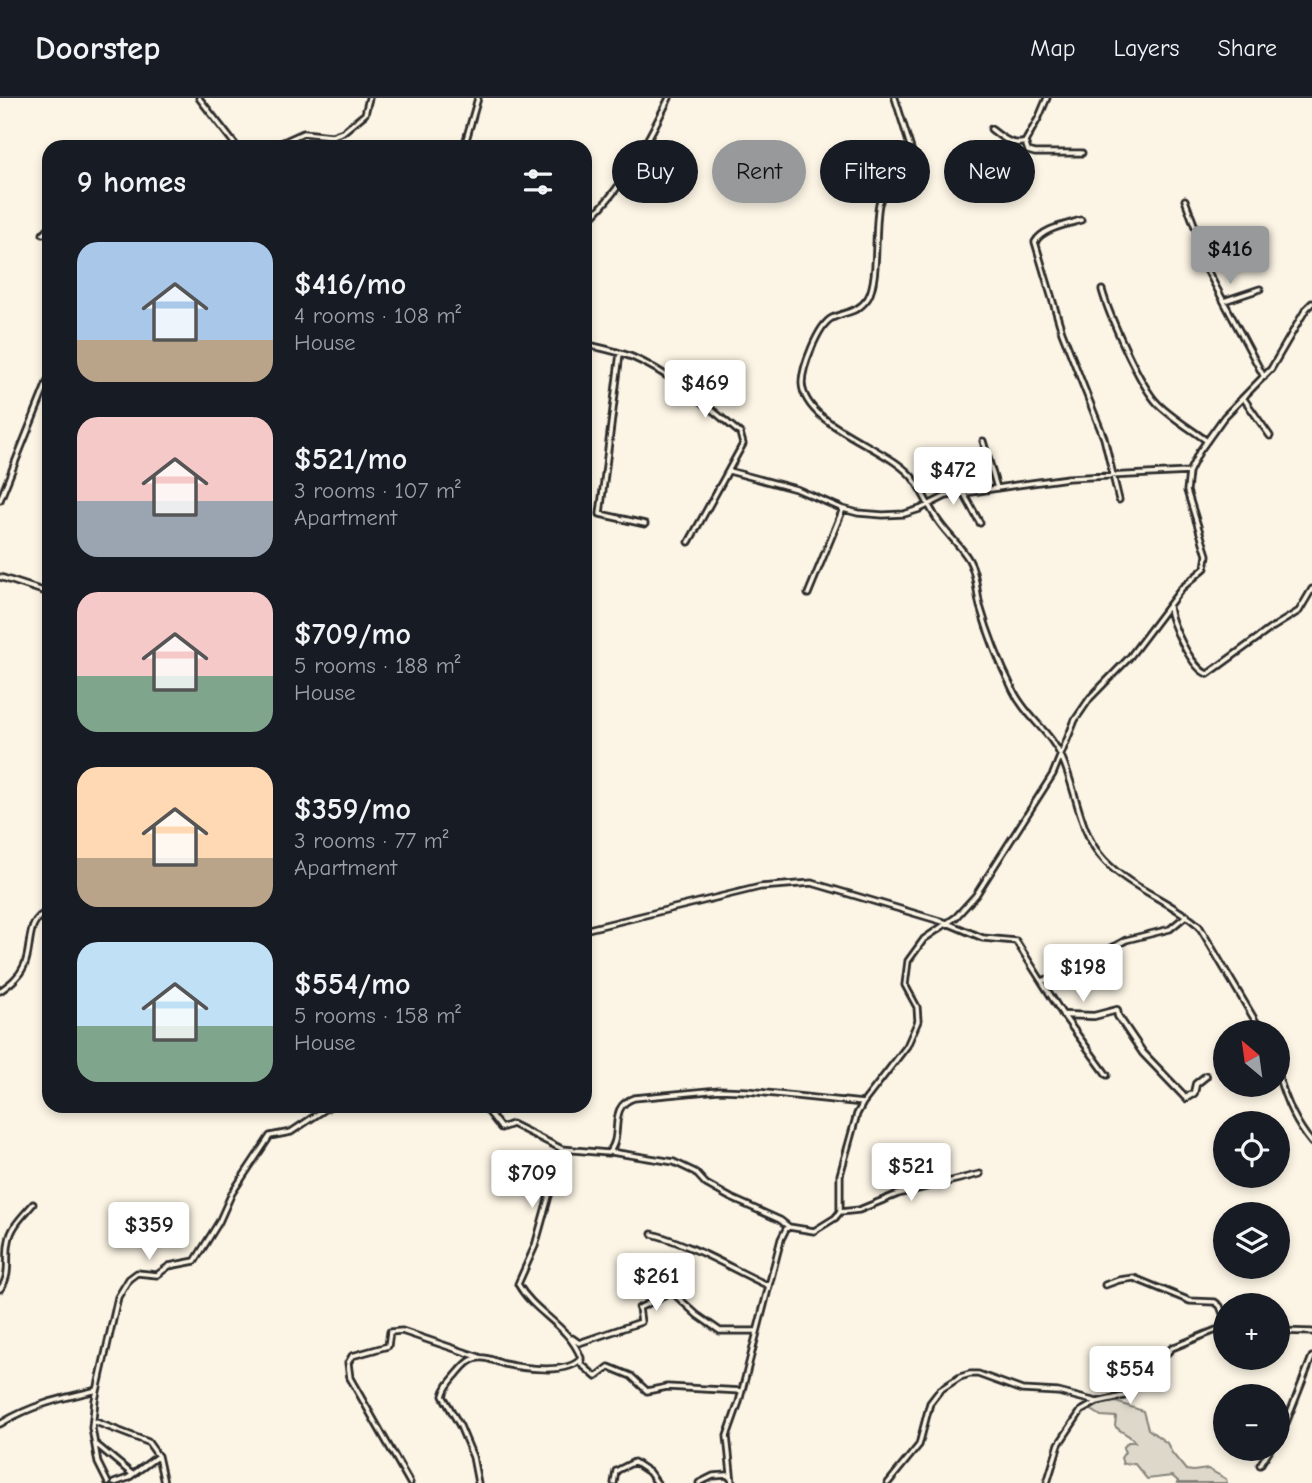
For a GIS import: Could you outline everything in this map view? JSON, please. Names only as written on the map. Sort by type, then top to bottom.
[{"type":"street","points":[[199,98],[232,140]]},
{"type":"street","points":[[288,140],[303,133],[332,136],[343,132],[365,114],[369,98]]},
{"type":"street","points":[[466,140],[478,98]]},
{"type":"street","points":[[592,216],[613,194],[651,136],[669,98]]},
{"type":"street","points":[[895,98],[912,147],[880,201],[870,294],[860,308],[832,318],[824,324],[805,366],[802,382],[808,402],[858,442],[909,473],[936,519],[969,560],[981,608],[1012,689],[1025,711],[1046,731],[1061,755],[1088,838],[1104,860],[1129,881],[1187,915],[1199,926],[1255,1020]]},
{"type":"street","points":[[1027,140],[1047,98]]},
{"type":"street","points":[[991,129],[1007,140]]},
{"type":"street","points":[[1035,152],[1082,153]]},
{"type":"street","points":[[1185,200],[1198,234],[1207,270],[1264,377]]},
{"type":"street","points":[[1081,220],[1044,232],[1035,242],[1062,332],[1095,413],[1119,500]]},
{"type":"street","points":[[1224,301],[1260,289]]},
{"type":"street","points":[[1102,290],[1106,307],[1143,382],[1157,404],[1207,441]]},
{"type":"street","points":[[489,1113],[500,1128],[512,1124],[562,1149],[674,1162],[695,1172],[706,1184],[789,1227],[814,1231],[835,1218],[840,1212],[840,1175],[857,1114],[863,1102],[907,1046],[918,1021],[917,1007],[905,985],[908,961],[924,939],[947,923],[976,895],[1053,774],[1075,720],[1090,698],[1129,658],[1182,587],[1205,568],[1208,555],[1187,491],[1189,472],[1224,417],[1264,377],[1312,303]]},
{"type":"street","points":[[592,346],[633,357],[683,388],[740,433],[743,444],[689,542]]},
{"type":"street","points":[[620,353],[600,514],[645,524]]},
{"type":"street","points":[[0,499],[42,395]]},
{"type":"street","points":[[1244,399],[1270,436]]},
{"type":"street","points":[[983,441],[997,488]]},
{"type":"street","points":[[729,471],[796,489],[843,509],[883,515],[904,514],[946,496],[963,492],[1068,478],[1189,472]]},
{"type":"street","points":[[963,492],[980,523]]},
{"type":"street","points":[[808,594],[843,509]]},
{"type":"street","points":[[0,577],[42,591]]},
{"type":"street","points":[[1168,604],[1171,621],[1204,674],[1214,670],[1299,611],[1312,589]]},
{"type":"street","points":[[592,928],[760,887],[812,883],[947,923],[983,938],[1016,941],[1063,1015],[1107,1075]]},
{"type":"street","points":[[0,991],[21,971],[26,960],[31,930],[42,915]]},
{"type":"street","points":[[1042,981],[1073,971],[1126,940],[1170,929],[1187,915]]},
{"type":"street","points":[[1063,1015],[1094,1016],[1117,1010],[1118,1016],[1143,1053],[1186,1098],[1194,1093],[1196,1084],[1206,1076]]},
{"type":"street","points":[[608,1153],[612,1150],[615,1139],[617,1112],[627,1100],[634,1098],[719,1090],[863,1102]]},
{"type":"street","points":[[1285,1097],[1312,1143]]},
{"type":"street","points":[[108,1483],[98,1463],[93,1421],[97,1390],[118,1297],[129,1279],[137,1273],[157,1275],[169,1266],[195,1261],[219,1222],[232,1193],[270,1136],[290,1132],[319,1113]]},
{"type":"street","points":[[562,1149],[535,1246],[518,1284],[570,1337],[579,1343],[641,1322],[639,1308],[671,1292],[720,1331],[756,1332]]},
{"type":"street","points":[[840,1212],[859,1210],[898,1194],[980,1174]]},
{"type":"street","points":[[0,1289],[7,1276],[9,1241],[13,1228],[33,1204]]},
{"type":"street","points":[[731,1481],[727,1436],[742,1391],[781,1239],[789,1227]]},
{"type":"street","points":[[652,1234],[698,1250],[769,1286]]},
{"type":"street","points":[[1105,1285],[1134,1278],[1190,1301],[1213,1302]]},
{"type":"street","points":[[410,1483],[350,1378],[348,1363],[352,1356],[388,1346],[390,1332],[402,1331],[516,1367],[570,1366],[580,1360]]},
{"type":"street","points":[[1290,1331],[1312,1332]]},
{"type":"street","points":[[1047,1483],[1059,1444],[1081,1411],[1097,1402],[1124,1396],[1172,1349],[1213,1332]]},
{"type":"street","points":[[570,1337],[580,1353],[581,1364],[596,1377],[608,1367],[631,1376],[647,1391],[667,1387],[742,1391]]},
{"type":"street","points":[[478,1483],[472,1457],[460,1426],[443,1396],[447,1385],[470,1360],[479,1357]]},
{"type":"street","points":[[1290,1413],[1312,1357]]},
{"type":"street","points":[[888,1483],[917,1449],[930,1404],[940,1390],[960,1377],[978,1374],[1022,1390],[1058,1392],[1097,1402]]},
{"type":"street","points":[[0,1424],[22,1410],[97,1390]]},
{"type":"street","points":[[93,1421],[148,1442],[158,1456],[164,1483]]},
{"type":"street","points":[[94,1440],[132,1474]]},
{"type":"street","points":[[114,1483],[158,1456]]},
{"type":"street","points":[[1260,1465],[1262,1461]]},
{"type":"street","points":[[614,1483],[616,1471],[634,1462],[649,1472],[657,1483]]},
{"type":"street","points":[[699,1483],[713,1476],[728,1475],[731,1481]]},
{"type":"shaded area","points":[[1116,1402],[1143,1411],[1148,1429],[1167,1443],[1186,1470],[1208,1469],[1226,1479],[1227,1483],[1177,1483],[1172,1476],[1147,1479],[1134,1463],[1123,1464],[1123,1448],[1128,1442],[1135,1442],[1115,1426],[1116,1417],[1101,1416],[1090,1409],[1096,1405]]}]
